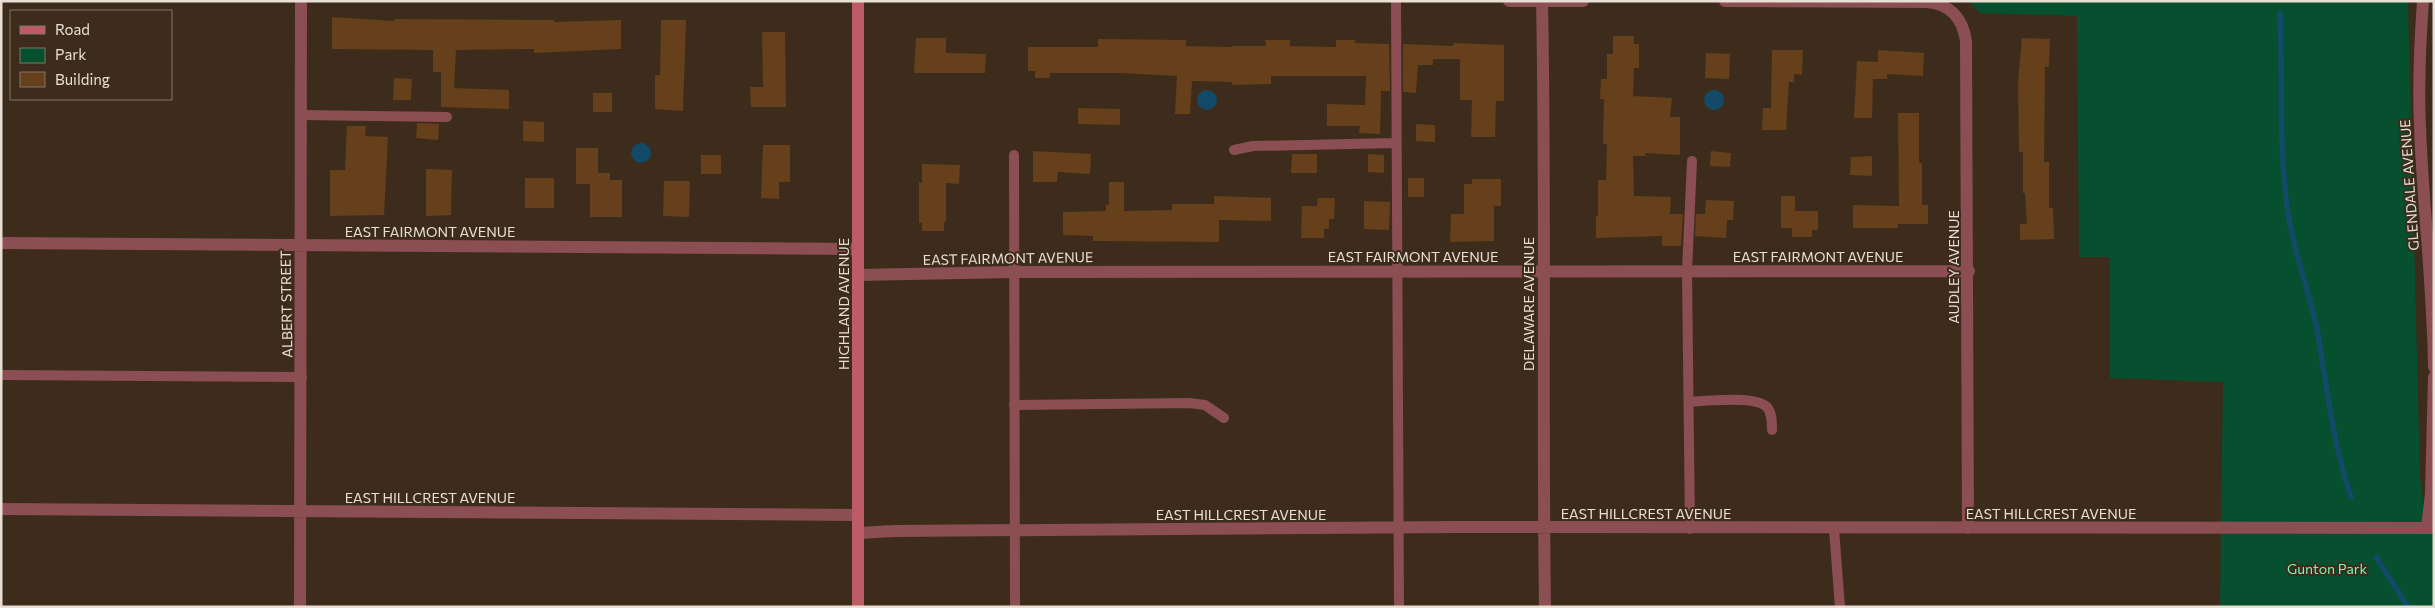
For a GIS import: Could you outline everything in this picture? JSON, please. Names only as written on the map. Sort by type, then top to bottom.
[{"type":"main road","name":"HIGHLAND AVENUE","points":[[858,1],[858,607]]},
{"type":"street","name":"ALBERT STREET","points":[[300,607],[302,377],[300,245],[301,1]]},
{"type":"street","points":[[1509,1],[1583,1]]},
{"type":"street","name":"DELAWARE AVENUE","points":[[1542,1],[1545,136],[1543,270],[1545,607]]},
{"type":"street","name":"AUDLEY AVENUE","points":[[1726,1],[1927,2],[1937,3],[1950,10],[1961,21],[1966,41],[1969,271],[1968,528]]},
{"type":"street","name":"GLENDALE AVENUE","points":[[2423,1],[2419,53],[2420,127],[2432,266],[2434,367]]},
{"type":"street","name":"EAST FAIRMONT AVENUE","points":[[1,243],[858,249]]},
{"type":"street","name":"EAST FAIRMONT AVENUE","points":[[858,276],[1014,272],[1969,271]]},
{"type":"street","points":[[2430,528],[2434,377]]},
{"type":"street","name":"EAST HILLCREST AVENUE","points":[[1,509],[858,515]]},
{"type":"street","name":"EAST HILLCREST AVENUE","points":[[858,533],[1399,528],[2430,528]]},
{"type":"lane","points":[[1396,1],[1399,607]]},
{"type":"lane","points":[[300,114],[447,117]]},
{"type":"lane","points":[[1234,150],[1253,146],[1396,143]]},
{"type":"lane","points":[[1014,156],[1015,607]]},
{"type":"lane","points":[[1690,529],[1687,270],[1692,161]]},
{"type":"lane","points":[[1,375],[302,377]]},
{"type":"lane","points":[[1689,402],[1738,400],[1761,403],[1772,416],[1772,430]]},
{"type":"lane","points":[[1014,404],[1188,403],[1205,405],[1224,418]]},
{"type":"lane","points":[[1834,529],[1840,607]]},
{"type":"green space","name":"Gunton Park","points":[[1969,1],[2408,1],[2420,478],[2427,528],[2434,528],[2434,607],[2220,607],[2223,382],[2110,378],[2110,257],[2079,257],[2077,16],[1980,13]]},
{"type":"water","points":[[1203,90],[1211,90],[1217,96],[1217,104],[1211,110],[1203,110],[1197,104],[1197,96]]},
{"type":"water","points":[[1710,90],[1718,90],[1724,96],[1724,104],[1718,110],[1710,110],[1704,104],[1704,96]]},
{"type":"water","points":[[641,143],[648,146],[651,153],[648,160],[641,163],[634,160],[631,153],[634,146]]},
{"type":"building","points":[[332,17],[394,21],[395,19],[554,20],[554,22],[621,20],[621,49],[534,53],[534,49],[456,50],[454,88],[509,90],[509,109],[441,107],[441,72],[433,72],[433,50],[332,49]]},
{"type":"building","points":[[661,20],[686,20],[683,111],[655,109],[655,75],[660,75]]},
{"type":"building","points":[[762,32],[785,32],[786,107],[751,107],[750,87],[763,87]]},
{"type":"building","points":[[1613,36],[1634,36],[1634,44],[1639,44],[1639,68],[1634,68],[1633,96],[1672,98],[1670,117],[1680,117],[1680,155],[1645,153],[1645,156],[1633,156],[1634,196],[1671,197],[1670,214],[1683,214],[1681,246],[1662,246],[1662,236],[1596,238],[1598,180],[1606,180],[1607,144],[1603,144],[1604,99],[1600,99],[1601,79],[1607,79],[1607,54],[1613,54]]},
{"type":"building","points":[[916,38],[946,38],[946,53],[986,54],[985,73],[914,73]]},
{"type":"building","points":[[2022,38],[2050,39],[2049,67],[2045,67],[2044,162],[2049,162],[2049,208],[2053,208],[2054,239],[2020,240],[2020,224],[2027,224],[2025,193],[2023,193],[2023,152],[2019,152],[2018,81]]},
{"type":"building","points":[[1098,39],[1186,40],[1186,46],[1232,47],[1266,46],[1265,40],[1290,40],[1290,46],[1336,47],[1336,40],[1355,40],[1355,43],[1389,44],[1390,91],[1381,91],[1380,134],[1359,133],[1360,126],[1327,126],[1327,104],[1365,105],[1366,76],[1271,76],[1271,84],[1232,85],[1232,82],[1192,81],[1190,114],[1175,114],[1177,76],[1120,73],[1050,73],[1050,78],[1035,78],[1035,71],[1028,71],[1028,47],[1098,47]]},
{"type":"building","points":[[1454,43],[1504,45],[1504,101],[1496,101],[1495,137],[1471,137],[1472,100],[1460,100],[1460,59],[1433,59],[1433,65],[1418,65],[1416,93],[1403,92],[1403,44],[1453,46]]},
{"type":"building","points":[[1772,50],[1803,50],[1802,75],[1794,74],[1794,82],[1789,82],[1786,130],[1762,130],[1763,108],[1771,108]]},
{"type":"building","points":[[1878,50],[1924,53],[1923,76],[1887,74],[1887,79],[1873,79],[1872,118],[1854,118],[1857,61],[1878,62]]},
{"type":"building","points":[[1706,53],[1730,54],[1729,79],[1705,78]]},
{"type":"building","points":[[394,78],[412,79],[411,100],[393,100]]},
{"type":"building","points":[[593,93],[612,93],[612,112],[593,112]]},
{"type":"building","points":[[1078,108],[1120,109],[1120,125],[1078,124]]},
{"type":"building","points":[[1898,113],[1919,113],[1919,163],[1922,163],[1922,205],[1928,205],[1928,224],[1898,224],[1898,228],[1853,228],[1853,205],[1899,206]]},
{"type":"building","points":[[523,121],[544,122],[544,142],[523,141]]},
{"type":"building","points":[[417,123],[439,124],[438,140],[416,138]]},
{"type":"building","points":[[1416,124],[1435,125],[1435,142],[1416,141]]},
{"type":"building","points":[[347,126],[366,126],[365,136],[388,137],[384,215],[330,216],[330,170],[345,170]]},
{"type":"building","points":[[763,145],[790,145],[790,182],[779,182],[779,199],[761,198]]},
{"type":"building","points":[[576,148],[598,148],[598,173],[610,173],[610,180],[622,180],[622,217],[590,217],[590,184],[576,184]]},
{"type":"building","points":[[1033,151],[1091,154],[1090,174],[1058,172],[1057,182],[1033,182]]},
{"type":"building","points":[[1711,151],[1731,153],[1730,167],[1710,166]]},
{"type":"building","points":[[1292,154],[1317,154],[1317,173],[1291,173]]},
{"type":"building","points":[[1368,154],[1384,155],[1384,173],[1368,172]]},
{"type":"building","points":[[701,155],[721,155],[721,174],[701,174]]},
{"type":"building","points":[[1872,156],[1872,176],[1850,175],[1851,157]]},
{"type":"building","points":[[922,164],[960,165],[959,184],[946,183],[946,221],[944,222],[944,231],[922,231],[922,223],[919,223],[919,182],[922,183]]},
{"type":"building","points":[[426,169],[452,170],[451,215],[426,216]]},
{"type":"building","points":[[525,178],[554,178],[554,208],[525,208]]},
{"type":"building","points":[[1408,178],[1424,178],[1424,197],[1408,197]]},
{"type":"building","points":[[1472,179],[1501,179],[1501,206],[1494,206],[1494,241],[1450,242],[1451,214],[1464,214],[1464,184],[1472,184]]},
{"type":"building","points":[[664,181],[690,181],[689,217],[663,216]]},
{"type":"building","points":[[1109,182],[1124,182],[1124,211],[1172,210],[1172,204],[1214,204],[1214,196],[1271,198],[1271,221],[1219,220],[1219,242],[1093,241],[1093,236],[1063,235],[1063,212],[1106,211],[1106,204],[1109,205]]},
{"type":"building","points":[[1781,196],[1795,196],[1795,211],[1818,211],[1818,230],[1812,230],[1812,237],[1792,237],[1792,228],[1781,228]]},
{"type":"building","points":[[1318,198],[1335,198],[1334,219],[1329,219],[1329,229],[1324,229],[1324,238],[1301,238],[1302,206],[1317,206]]},
{"type":"building","points":[[1706,200],[1734,201],[1733,220],[1727,220],[1726,238],[1695,236],[1696,214],[1705,214]]},
{"type":"building","points":[[1364,201],[1390,202],[1389,230],[1364,229]]},
{"type":"waterway","points":[[2280,13],[2282,138],[2288,213],[2294,243],[2315,319],[2335,437],[2351,497]]},
{"type":"waterway","points":[[2376,557],[2408,607]]}]
